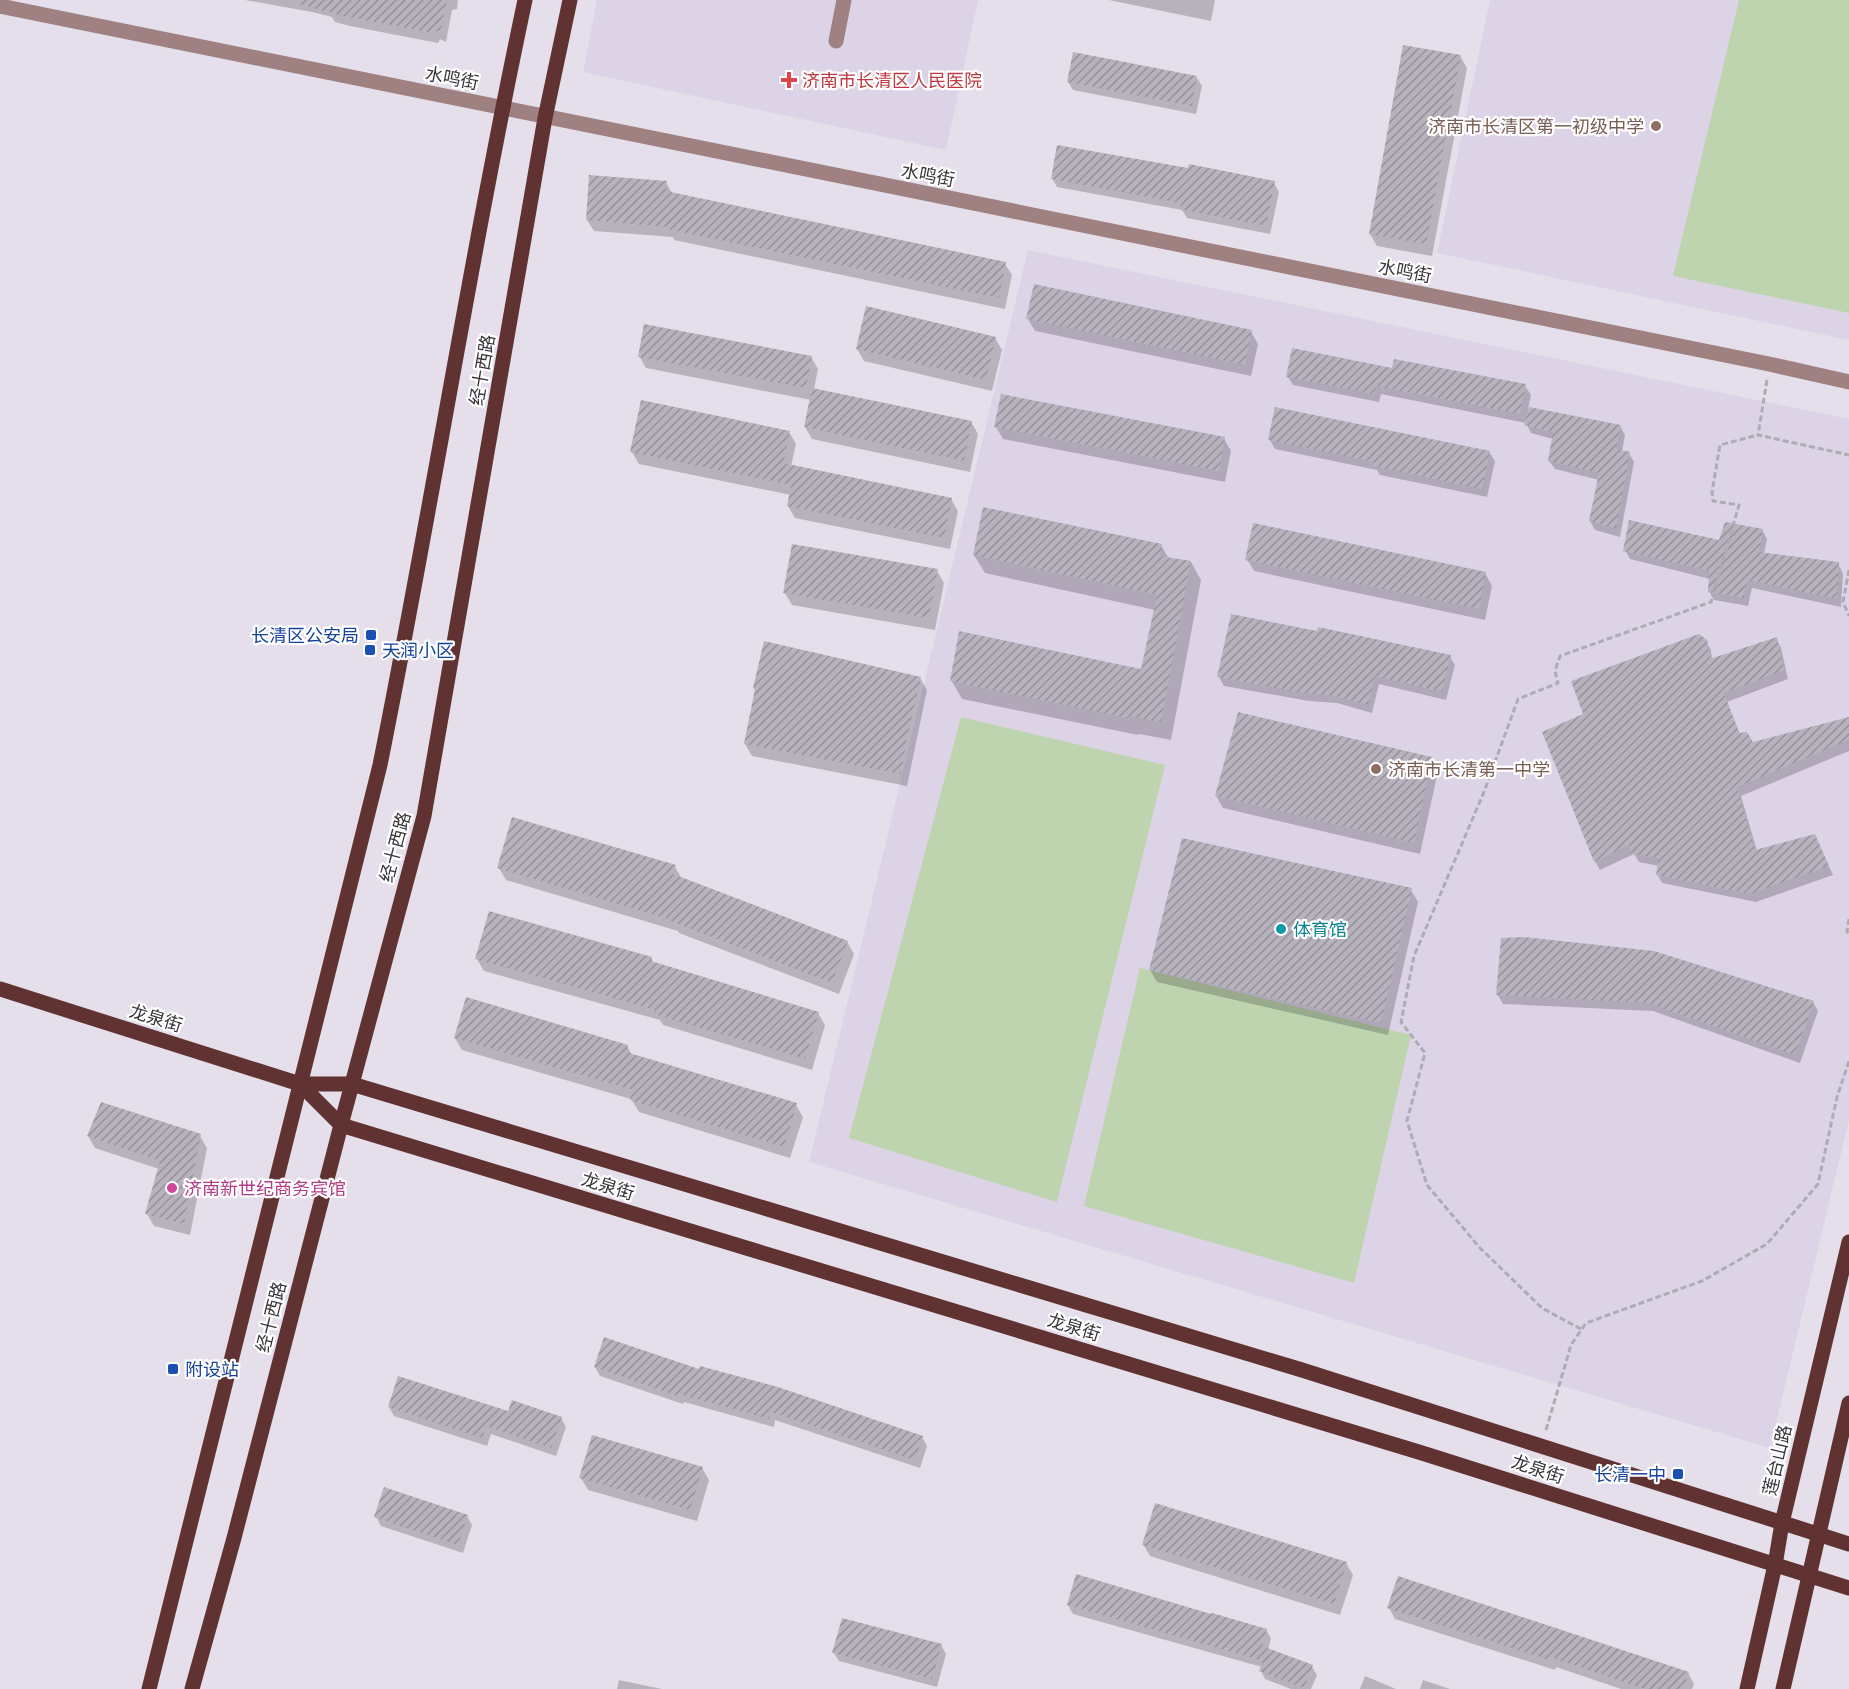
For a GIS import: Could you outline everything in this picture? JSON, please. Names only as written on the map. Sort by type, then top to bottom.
[{"type":"main road","name":"经十西路","points":[[149,1689],[380,765],[502,108],[525,0]]},
{"type":"main road","name":"经十西路","points":[[192,1689],[234,1538],[424,816],[545,117],[570,0]]},
{"type":"main road","name":"龙泉街","points":[[0,989],[300,1084],[352,1084],[1302,1370],[1849,1544]]},
{"type":"main road","name":"龙泉街","points":[[300,1084],[341,1125],[1422,1453],[1849,1588]]},
{"type":"main road","name":"莲台山路","points":[[1747,1689],[1775,1565],[1782,1523],[1849,1242]]},
{"type":"main road","points":[[1783,1689],[1849,1403]]},
{"type":"street","points":[[836,41],[844,0]]},
{"type":"street","name":"水鸣街","points":[[0,6],[1849,382]]},
{"type":"path","points":[[1758,435],[1769,364]]},
{"type":"path","points":[[1581,1329],[1542,1308],[1480,1248],[1427,1185],[1407,1121],[1425,1053],[1401,1022],[1414,956],[1484,792],[1518,699],[1558,683],[1555,671],[1560,656],[1711,602],[1739,505],[1713,501],[1712,492],[1720,446],[1758,435],[1849,455]]},
{"type":"path","points":[[1849,570],[1843,602],[1849,616]]},
{"type":"path","points":[[1849,918],[1847,932],[1849,934]]},
{"type":"path","points":[[1541,1446],[1571,1345],[1586,1323],[1702,1281],[1767,1244],[1818,1184],[1837,1097],[1849,1061]]},
{"type":"shaded area","name":"济南市长清区人民医院","points":[[597,0],[978,0],[946,150],[583,72]]},
{"type":"shaded area","name":"济南市长清区第一初级中学","points":[[1490,0],[1849,0],[1849,340],[1437,253]]},
{"type":"shaded area","name":"济南市长清第一中学","points":[[1028,250],[1849,419],[1849,1120],[1770,1448],[809,1162]]},
{"type":"green space","points":[[1739,0],[1849,0],[1849,313],[1673,276]]},
{"type":"green space","points":[[961,717],[1165,765],[1057,1202],[849,1138]]},
{"type":"green space","points":[[1140,968],[1411,1035],[1354,1283],[1084,1206]]},
{"type":"building","points":[[302,0],[447,0],[440,33],[434,30],[433,33],[343,16],[301,5]]},
{"type":"building","points":[[1403,45],[1461,55],[1426,244],[1369,234]]},
{"type":"building","points":[[1073,52],[1197,76],[1192,106],[1067,82]]},
{"type":"building","points":[[1057,145],[1188,168],[1189,164],[1275,181],[1266,226],[1180,209],[1181,203],[1051,179]]},
{"type":"building","points":[[589,175],[667,181],[666,191],[1006,262],[999,298],[666,229],[667,227],[586,220]]},
{"type":"building","points":[[1034,284],[1252,330],[1245,365],[1026,319]]},
{"type":"building","points":[[866,306],[996,337],[986,380],[856,349]]},
{"type":"building","points":[[644,324],[812,356],[806,388],[638,357]]},
{"type":"building","points":[[1292,348],[1392,368],[1394,359],[1526,384],[1520,414],[1376,386],[1375,394],[1286,377]]},
{"type":"building","points":[[812,388],[972,421],[964,461],[804,427]]},
{"type":"building","points":[[1001,394],[1225,437],[1219,471],[994,427]]},
{"type":"building","points":[[641,400],[790,431],[783,463],[952,498],[944,538],[787,506],[791,485],[630,452]]},
{"type":"building","points":[[1275,407],[1490,451],[1482,489],[1373,466],[1374,462],[1268,440]]},
{"type":"building","points":[[1529,407],[1621,425],[1616,449],[1630,452],[1616,529],[1589,521],[1599,473],[1548,461],[1553,432],[1524,425]]},
{"type":"building","points":[[983,507],[1162,544],[1160,556],[1191,561],[1161,722],[1129,716],[1128,718],[950,681],[959,631],[1141,669],[1157,595],[973,555]]},
{"type":"building","points":[[1629,520],[1719,540],[1725,522],[1763,529],[1759,552],[1839,562],[1837,599],[1747,580],[1744,598],[1708,592],[1709,571],[1623,551]]},
{"type":"building","points":[[1253,523],[1486,572],[1479,609],[1245,560]]},
{"type":"building","points":[[792,544],[938,569],[929,618],[783,593]]},
{"type":"building","points":[[1231,614],[1317,631],[1318,627],[1451,655],[1442,692],[1375,676],[1368,705],[1331,695],[1303,693],[1217,677]]},
{"type":"building","points":[[1699,634],[1707,640],[1710,659],[1777,637],[1784,670],[1724,693],[1739,733],[1747,732],[1753,742],[1849,717],[1849,740],[1737,787],[1755,850],[1815,834],[1829,866],[1750,894],[1656,875],[1659,858],[1632,854],[1629,845],[1594,862],[1542,732],[1583,714],[1571,681]]},
{"type":"building","points":[[764,641],[921,677],[901,774],[744,744],[755,689],[753,688]]},
{"type":"building","points":[[1238,712],[1432,757],[1414,843],[1215,796]]},
{"type":"building","points":[[512,817],[676,865],[673,874],[848,941],[832,983],[671,920],[497,868]]},
{"type":"building","name":"体育馆","points":[[1182,838],[1412,888],[1381,1023],[1149,970]]},
{"type":"building","points":[[489,911],[652,957],[651,961],[819,1012],[805,1059],[654,1014],[655,1010],[475,959]]},
{"type":"building","points":[[1523,937],[1654,951],[1814,1001],[1795,1055],[1647,1003],[1496,995],[1501,938]]},
{"type":"building","points":[[466,997],[628,1045],[626,1052],[797,1103],[784,1147],[630,1100],[633,1090],[454,1038]]},
{"type":"building","name":"济南新世纪商务宾馆","points":[[101,1102],[201,1134],[184,1224],[145,1214],[160,1161],[87,1136]]},
{"type":"building","points":[[604,1337],[699,1369],[700,1366],[778,1387],[923,1436],[915,1460],[771,1412],[769,1419],[679,1394],[678,1396],[594,1367]]},
{"type":"building","points":[[398,1376],[508,1411],[512,1400],[562,1417],[551,1448],[486,1426],[482,1438],[388,1407]]},
{"type":"building","points":[[592,1435],[703,1467],[690,1510],[579,1478]]},
{"type":"building","points":[[384,1487],[468,1515],[458,1545],[374,1517]]},
{"type":"building","points":[[1155,1503],[1347,1562],[1334,1604],[1142,1545]]},
{"type":"building","points":[[1076,1574],[1267,1629],[1262,1646],[1313,1665],[1304,1688],[1259,1671],[1263,1661],[1067,1605]]},
{"type":"building","points":[[1398,1576],[1689,1672],[1683,1689],[1645,1689],[1550,1657],[1549,1660],[1387,1608]]},
{"type":"building","points":[[842,1618],[942,1644],[932,1679],[832,1653]]},
{"type":"place","name":"济南市长清区人民医院","points":[[789,80]]},
{"type":"place","name":"济南市长清区第一初级中学","points":[[1656,126]]},
{"type":"place","name":"长清区公安局","points":[[371,635]]},
{"type":"place","name":"天润小区","points":[[370,650]]},
{"type":"place","name":"济南市长清第一中学","points":[[1376,769]]},
{"type":"place","name":"体育馆","points":[[1281,929]]},
{"type":"place","name":"济南新世纪商务宾馆","points":[[172,1188]]},
{"type":"place","name":"附设站","points":[[173,1369]]},
{"type":"place","name":"长清一中","points":[[1678,1474]]}]
